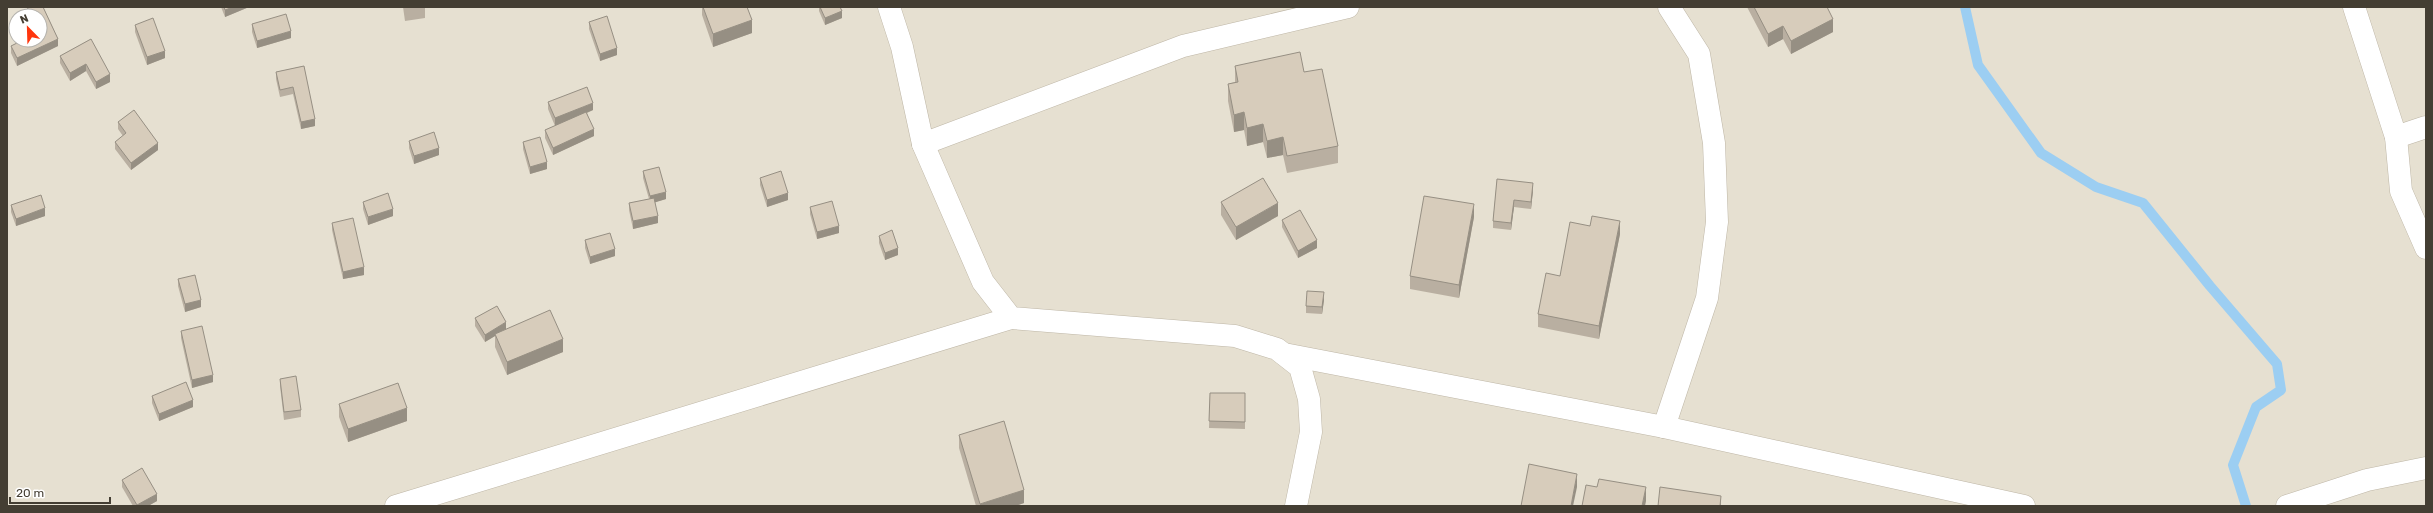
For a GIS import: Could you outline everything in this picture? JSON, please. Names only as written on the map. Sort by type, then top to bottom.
[{"type":"street","points":[[889,7],[902,48],[923,144],[983,282],[1011,318]]},
{"type":"street","points":[[923,144],[1183,46],[1348,7]]},
{"type":"street","points":[[1664,427],[1707,298],[1717,222],[1714,143],[1699,54],[1669,7]]},
{"type":"street","points":[[2354,7],[2396,137],[2401,191],[2426,248]]},
{"type":"street","points":[[2396,137],[2426,127]]},
{"type":"street","points":[[396,506],[1011,318],[1235,336],[1277,349],[1300,367],[1309,399],[1311,432],[1296,506]]},
{"type":"street","points":[[1282,354],[1664,427],[2024,506]]},
{"type":"street","points":[[2287,506],[2297,501],[2367,480],[2426,468]]},
{"type":"shaded area","points":[[7,7],[2426,7],[2426,506],[7,506]]},
{"type":"building","points":[[27,7],[43,8],[28,8]]},
{"type":"building","points":[[224,7],[233,7],[225,10]]},
{"type":"building","points":[[703,7],[747,7],[752,20],[713,34]]},
{"type":"building","points":[[820,7],[840,7],[842,11],[825,18]]},
{"type":"building","points":[[1754,7],[1827,7],[1833,19],[1791,41],[1783,26],[1768,34]]},
{"type":"building","points":[[286,14],[291,31],[257,41],[252,24]]},
{"type":"building","points":[[607,16],[617,48],[600,54],[589,22]]},
{"type":"building","points":[[48,18],[58,39],[48,44]]},
{"type":"building","points":[[153,18],[165,51],[147,57],[135,25]]},
{"type":"building","points":[[91,39],[110,74],[96,82],[86,64],[70,73],[60,56]]},
{"type":"building","points":[[12,48],[39,48],[17,58]]},
{"type":"building","points":[[1300,52],[1304,72],[1322,69],[1338,146],[1287,156],[1283,137],[1267,141],[1263,124],[1247,128],[1244,112],[1234,115],[1228,84],[1238,82],[1235,66]]},
{"type":"building","points":[[304,66],[315,119],[301,122],[293,87],[280,90],[276,72]]},
{"type":"building","points":[[587,87],[593,103],[555,118],[548,102]]},
{"type":"building","points":[[134,110],[158,143],[131,163],[115,142],[126,133],[118,122]]},
{"type":"building","points":[[586,112],[594,129],[553,148],[545,130]]},
{"type":"building","points":[[434,132],[439,148],[414,156],[409,141]]},
{"type":"building","points":[[540,137],[547,162],[530,167],[523,142]]},
{"type":"building","points":[[659,167],[666,192],[650,196],[643,171]]},
{"type":"building","points":[[781,171],[788,193],[767,200],[760,178]]},
{"type":"building","points":[[1263,178],[1278,203],[1236,227],[1221,202]]},
{"type":"building","points":[[1497,179],[1533,183],[1531,202],[1514,200],[1511,223],[1493,221]]},
{"type":"building","points":[[388,193],[393,209],[368,217],[363,202]]},
{"type":"building","points":[[41,195],[45,208],[16,219],[11,205]]},
{"type":"building","points":[[1424,196],[1474,204],[1459,285],[1410,276]]},
{"type":"building","points":[[654,198],[658,216],[633,221],[629,203]]},
{"type":"building","points":[[832,201],[839,226],[817,232],[810,207]]},
{"type":"building","points":[[1300,210],[1317,240],[1298,251],[1282,220]]},
{"type":"building","points":[[1592,216],[1620,221],[1599,326],[1538,314],[1546,273],[1560,276],[1570,222],[1590,226]]},
{"type":"building","points":[[353,218],[364,267],[343,272],[332,223]]},
{"type":"building","points":[[892,230],[898,248],[885,253],[879,236]]},
{"type":"building","points":[[610,233],[615,249],[590,257],[585,240]]},
{"type":"building","points":[[195,275],[201,300],[185,304],[178,279]]},
{"type":"building","points":[[1307,291],[1324,292],[1322,307],[1306,306]]},
{"type":"building","points":[[497,306],[506,322],[485,335],[475,318]]},
{"type":"building","points":[[550,310],[563,339],[507,362],[495,334]]},
{"type":"building","points":[[202,326],[213,375],[192,380],[181,331]]},
{"type":"building","points":[[296,376],[301,410],[284,412],[280,379]]},
{"type":"building","points":[[186,382],[193,400],[159,414],[152,396]]},
{"type":"building","points":[[398,383],[407,408],[348,429],[339,404]]},
{"type":"building","points":[[1210,393],[1245,393],[1245,422],[1209,421]]},
{"type":"building","points":[[1004,421],[1024,490],[980,504],[959,435]]},
{"type":"building","points":[[1529,464],[1577,474],[1571,506],[1521,506]]},
{"type":"building","points":[[142,468],[157,494],[137,505],[122,480]]},
{"type":"building","points":[[1599,479],[1646,487],[1642,506],[1582,506],[1586,485],[1597,487]]},
{"type":"building","points":[[1660,487],[1721,496],[1720,506],[1658,506]]},
{"type":"waterway","points":[[1965,7],[1978,65],[2041,153],[2096,187],[2143,203],[2210,286],[2277,364],[2281,390],[2256,407],[2233,465],[2246,506]]}]
